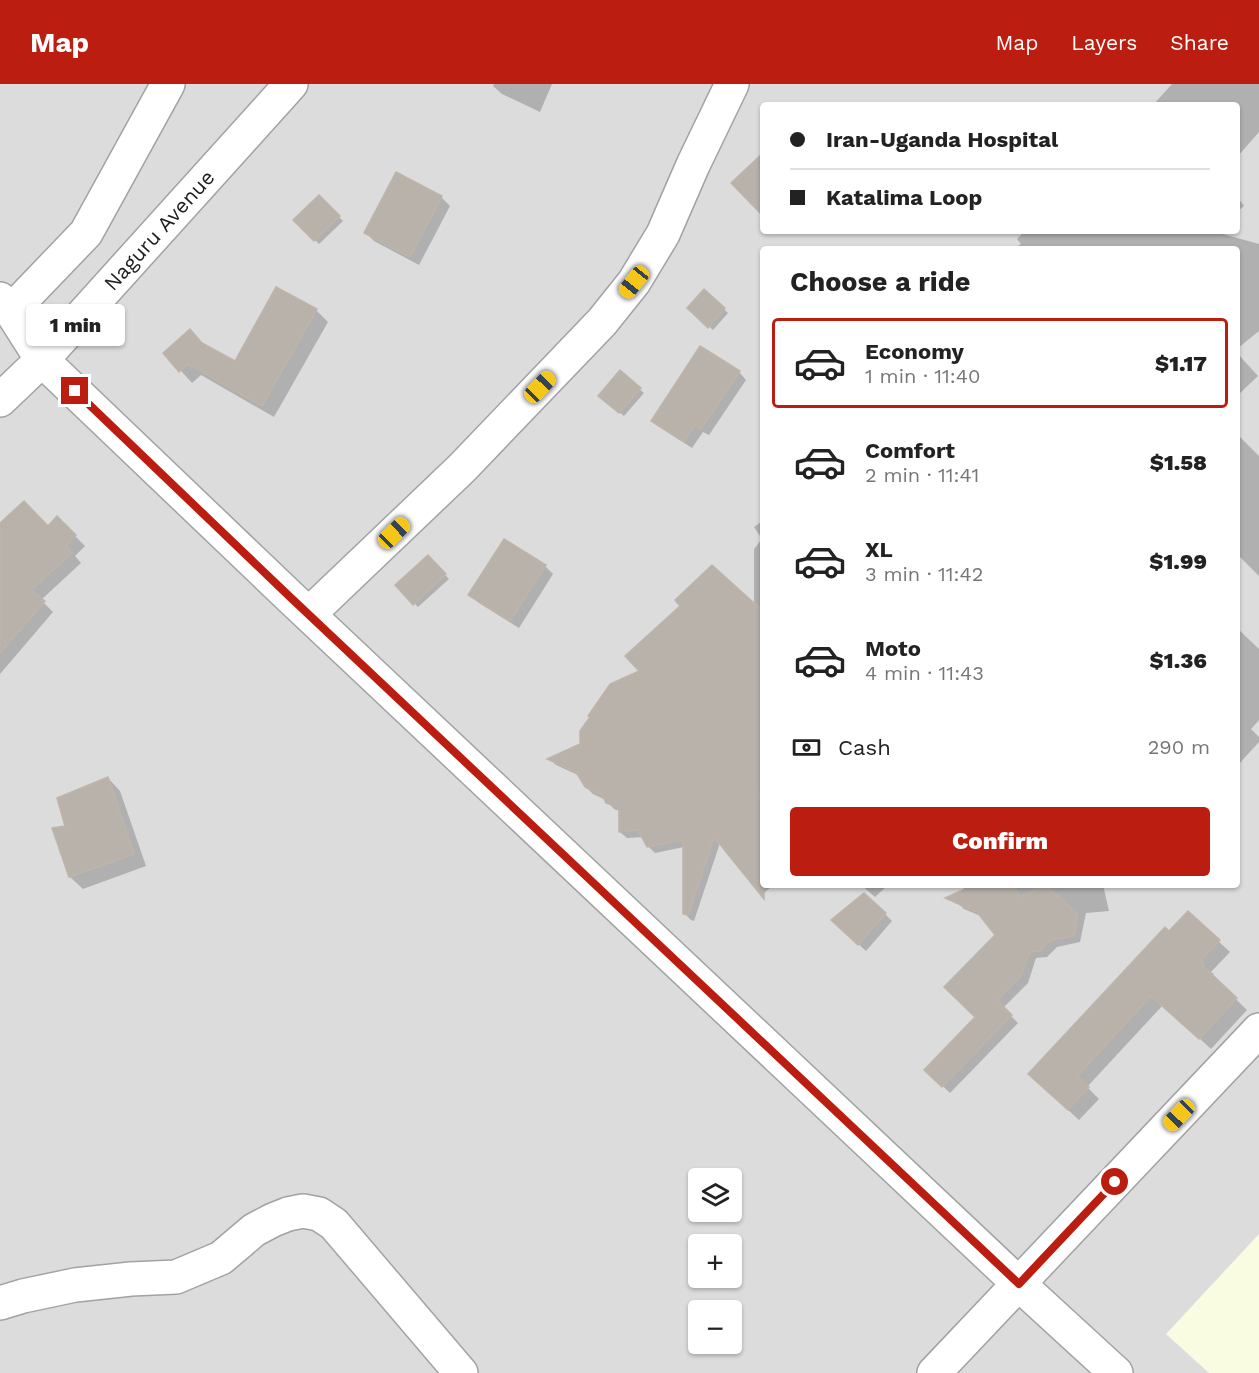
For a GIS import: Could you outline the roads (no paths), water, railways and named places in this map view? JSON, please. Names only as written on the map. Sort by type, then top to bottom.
[{"type":"street","points":[[168,84],[86,233],[6,305],[42,360],[1019,1284],[1116,1373]]},
{"type":"street","name":"Naguru Avenue","points":[[0,400],[42,360],[291,84]]},
{"type":"street","points":[[309,614],[462,468],[602,322],[634,282],[663,234],[732,84]]},
{"type":"street","points":[[934,1373],[1259,1030]]},
{"type":"street","points":[[0,1303],[75,1285],[176,1276],[222,1258],[254,1230],[273,1220],[303,1211],[319,1214],[334,1224],[460,1373]]}]
